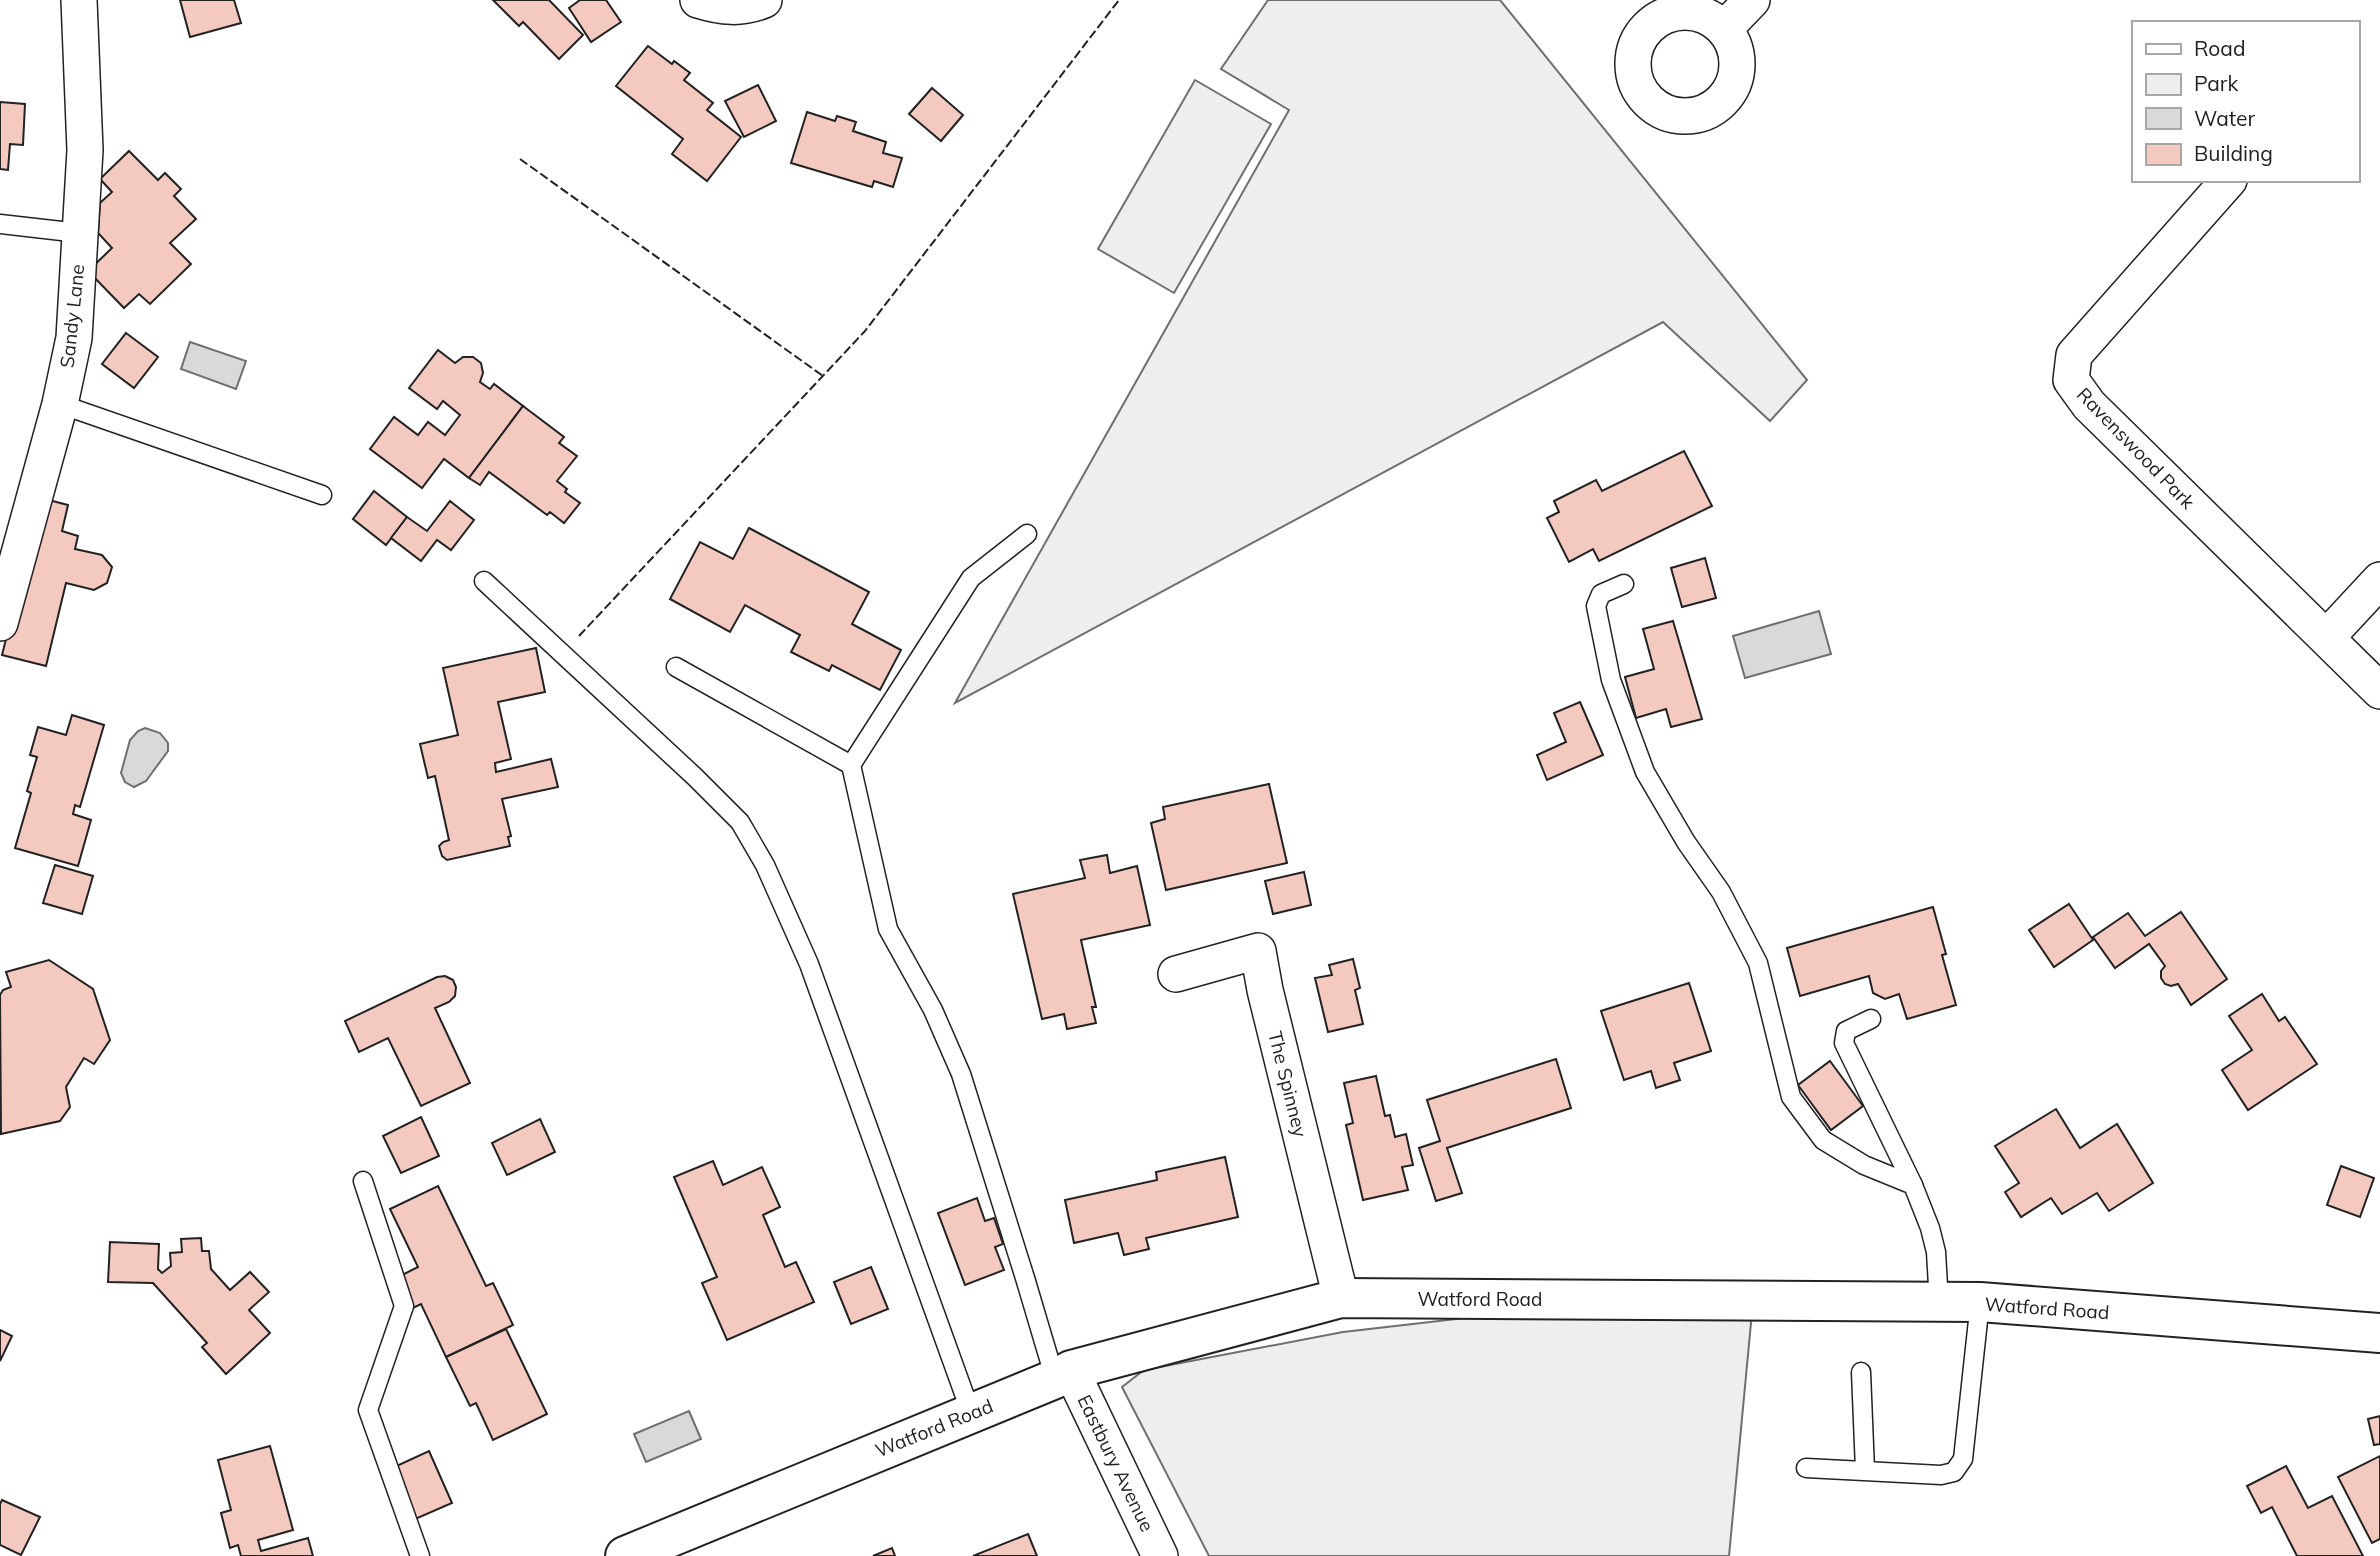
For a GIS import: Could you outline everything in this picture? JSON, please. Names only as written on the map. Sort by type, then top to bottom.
[{"type":"main road","name":"Watford Road","points":[[625,1556],[1063,1374],[1341,1297],[1980,1302],[2380,1334]]},
{"type":"street","name":"Sandy Lane","points":[[0,623],[60,404],[74,338],[85,150],[79,0]]},
{"type":"street","points":[[698,0],[724,7],[751,6],[764,0]]},
{"type":"street","points":[[1724,29],[1752,0]]},
{"type":"street","name":"Ravenswood Park","points":[[2227,182],[2074,355],[2071,380],[2089,405],[2380,691]]},
{"type":"street","points":[[2327,636],[2380,580]]},
{"type":"street","name":"The Spinney","points":[[1176,974],[1258,951],[1265,990],[1341,1297]]},
{"type":"street","name":"Eastbury Avenue","points":[[1063,1374],[1160,1556]]},
{"type":"lane","points":[[0,224],[79,233]]},
{"type":"lane","points":[[60,404],[322,495]]},
{"type":"lane","points":[[1027,534],[971,578],[851,765],[888,929],[933,1010],[961,1074],[1026,1278],[1063,1374]]},
{"type":"lane","points":[[484,581],[695,777],[740,822],[759,854],[809,964],[971,1413]]},
{"type":"lane","points":[[1624,584],[1601,594],[1596,606],[1611,680],[1645,772],[1686,842],[1721,891],[1758,963],[1791,1097],[1823,1140],[1864,1165],[1913,1185]]},
{"type":"lane","points":[[676,667],[851,765]]},
{"type":"lane","points":[[1871,1019],[1846,1031],[1844,1043],[1913,1185],[1930,1228],[1936,1252],[1940,1303]]},
{"type":"lane","points":[[363,1181],[404,1306],[368,1410],[420,1556]]},
{"type":"lane","points":[[1806,1468],[1941,1475],[1954,1472],[1963,1459],[1980,1302]]},
{"type":"lane","points":[[1861,1372],[1865,1470]]},
{"type":"green space","points":[[1268,0],[1500,0],[1807,380],[1770,421],[1663,322],[955,703],[1289,110],[1221,69]]},
{"type":"green space","points":[[1195,80],[1271,124],[1174,293],[1098,249]]},
{"type":"green space","points":[[1595,1303],[1755,1307],[1751,1323],[1729,1556],[1209,1556],[1122,1387],[1144,1370],[1343,1332]]},
{"type":"water","points":[[190,342],[246,361],[236,389],[181,369]]},
{"type":"water","points":[[1819,611],[1831,654],[1745,678],[1733,636]]},
{"type":"water","points":[[145,728],[160,733],[168,743],[168,751],[146,781],[134,787],[125,782],[121,773],[130,740]]},
{"type":"water","points":[[689,1411],[701,1439],[646,1462],[634,1434]]},
{"type":"building","points":[[180,0],[234,0],[241,23],[190,37]]},
{"type":"building","points":[[493,0],[549,0],[583,35],[559,59],[523,22],[519,26]]},
{"type":"building","points":[[580,0],[606,0],[621,22],[591,42],[569,8]]},
{"type":"building","points":[[648,46],[672,64],[674,61],[690,73],[684,80],[713,103],[707,110],[741,137],[707,181],[672,154],[683,139],[616,86]]},
{"type":"building","points":[[758,85],[776,121],[744,137],[725,101]]},
{"type":"building","points":[[932,88],[963,115],[941,141],[909,114]]},
{"type":"building","points":[[0,102],[25,104],[23,145],[10,144],[8,170],[0,169]]},
{"type":"building","points":[[807,112],[835,121],[837,116],[856,122],[853,131],[886,142],[883,153],[902,158],[893,187],[874,181],[872,187],[791,163]]},
{"type":"building","points":[[129,151],[158,180],[165,173],[181,189],[174,196],[196,219],[170,243],[191,264],[150,304],[139,294],[124,308],[88,271],[112,248],[98,233],[100,203],[112,192],[100,179]]},
{"type":"building","points":[[126,333],[158,357],[134,388],[102,364]]},
{"type":"building","points":[[438,350],[455,363],[463,357],[473,357],[481,363],[483,373],[480,382],[490,389],[494,384],[523,406],[469,478],[444,459],[422,488],[370,449],[394,417],[418,435],[428,422],[445,435],[460,415],[443,401],[437,409],[409,388]]},
{"type":"building","points":[[523,406],[564,437],[559,443],[577,456],[557,481],[567,489],[565,492],[580,503],[564,523],[550,512],[547,515],[489,472],[480,485],[469,478]]},
{"type":"building","points":[[1684,451],[1712,506],[1599,561],[1593,549],[1569,562],[1547,518],[1559,512],[1554,501],[1596,480],[1602,491]]},
{"type":"building","points":[[374,491],[407,517],[386,545],[353,519]]},
{"type":"building","points":[[41,498],[68,505],[62,531],[78,536],[75,549],[102,555],[112,567],[107,583],[94,590],[66,583],[46,666],[2,655]]},
{"type":"building","points":[[450,501],[474,520],[451,550],[437,540],[421,561],[391,538],[407,517],[427,531]]},
{"type":"building","points":[[749,528],[869,592],[852,624],[901,650],[880,690],[832,665],[829,671],[791,652],[800,635],[745,605],[730,632],[670,599],[700,542],[733,559]]},
{"type":"building","points":[[1705,558],[1716,598],[1682,607],[1671,568]]},
{"type":"building","points":[[1673,621],[1702,719],[1671,727],[1666,709],[1636,718],[1625,677],[1654,669],[1643,629]]},
{"type":"building","points":[[536,648],[545,692],[498,702],[511,759],[495,763],[496,772],[551,759],[558,787],[502,799],[511,836],[508,837],[510,846],[447,860],[442,856],[439,846],[449,840],[435,776],[428,778],[420,744],[458,735],[443,668]]},
{"type":"building","points":[[1580,702],[1603,755],[1547,780],[1537,755],[1566,742],[1554,713]]},
{"type":"building","points":[[72,715],[104,725],[80,807],[75,805],[73,814],[91,820],[78,866],[15,848],[31,793],[27,791],[37,757],[30,755],[38,727],[66,735]]},
{"type":"building","points":[[1269,784],[1287,863],[1166,890],[1151,823],[1165,819],[1163,807]]},
{"type":"building","points":[[1107,855],[1110,873],[1137,866],[1150,925],[1081,940],[1096,1007],[1092,1007],[1096,1023],[1067,1029],[1064,1014],[1042,1019],[1013,894],[1085,878],[1080,860]]},
{"type":"building","points":[[55,865],[93,876],[82,914],[43,903]]},
{"type":"building","points":[[1304,872],[1311,905],[1273,914],[1265,881]]},
{"type":"building","points":[[2069,904],[2093,940],[2054,967],[2029,930]]},
{"type":"building","points":[[1933,907],[1946,954],[1942,955],[1956,1005],[1907,1019],[1899,994],[1885,999],[1873,993],[1869,976],[1800,996],[1787,948]]},
{"type":"building","points":[[2181,912],[2227,979],[2191,1005],[2178,984],[2165,984],[2161,971],[2165,966],[2149,944],[2115,968],[2093,937],[2128,913],[2145,936]]},
{"type":"building","points":[[1353,959],[1360,988],[1355,990],[1363,1024],[1328,1032],[1315,978],[1332,975],[1329,965]]},
{"type":"building","points":[[49,960],[93,989],[110,1040],[94,1064],[84,1058],[66,1087],[70,1107],[60,1121],[1,1134],[0,995],[3,990],[11,987],[6,972]]},
{"type":"building","points":[[445,976],[453,980],[456,987],[455,996],[435,1008],[470,1083],[421,1106],[388,1038],[359,1052],[345,1021],[437,977]]},
{"type":"building","points":[[1689,983],[1711,1051],[1674,1063],[1680,1080],[1656,1088],[1651,1071],[1624,1080],[1601,1011]]},
{"type":"building","points":[[2262,994],[2279,1021],[2285,1017],[2317,1064],[2248,1110],[2222,1070],[2252,1050],[2229,1016]]},
{"type":"building","points":[[1556,1059],[1571,1108],[1447,1148],[1462,1193],[1436,1201],[1419,1148],[1440,1141],[1427,1100]]},
{"type":"building","points":[[1830,1061],[1863,1106],[1831,1130],[1798,1085]]},
{"type":"building","points":[[1376,1076],[1385,1116],[1390,1115],[1395,1137],[1406,1134],[1413,1165],[1402,1167],[1408,1190],[1363,1200],[1346,1125],[1353,1123],[1344,1083]]},
{"type":"building","points":[[2056,1109],[2080,1148],[2117,1124],[2153,1183],[2109,1211],[2097,1193],[2062,1214],[2051,1198],[2021,1217],[2005,1192],[2019,1183],[1995,1146]]},
{"type":"building","points":[[421,1117],[439,1156],[401,1173],[383,1136]]},
{"type":"building","points":[[540,1119],[555,1152],[507,1175],[492,1143]]},
{"type":"building","points":[[1225,1157],[1238,1217],[1146,1238],[1149,1249],[1124,1255],[1118,1233],[1074,1243],[1065,1200],[1157,1180],[1156,1172]]},
{"type":"building","points":[[713,1161],[723,1185],[762,1167],[780,1207],[763,1215],[785,1267],[796,1262],[814,1302],[727,1340],[702,1283],[717,1277],[674,1177]]},
{"type":"building","points":[[2341,1166],[2374,1178],[2360,1217],[2327,1205]]},
{"type":"building","points":[[438,1186],[486,1286],[493,1283],[513,1325],[446,1357],[421,1304],[413,1308],[398,1277],[418,1267],[390,1209]]},
{"type":"building","points":[[977,1198],[985,1221],[994,1218],[1003,1244],[995,1247],[1004,1270],[965,1285],[938,1213]]},
{"type":"building","points":[[201,1238],[202,1251],[209,1251],[211,1269],[230,1290],[250,1272],[269,1292],[249,1310],[270,1333],[226,1374],[202,1347],[207,1343],[153,1283],[108,1282],[110,1242],[159,1244],[158,1269],[162,1273],[171,1266],[170,1253],[182,1252],[181,1239]]},
{"type":"building","points":[[871,1267],[888,1309],[851,1324],[834,1282]]},
{"type":"building","points":[[506,1329],[547,1414],[493,1440],[476,1403],[470,1406],[446,1357]]},
{"type":"building","points":[[0,1330],[12,1336],[0,1361]]},
{"type":"building","points":[[2380,1416],[2380,1444],[2374,1445],[2368,1419]]},
{"type":"building","points":[[270,1446],[293,1530],[258,1540],[261,1551],[308,1538],[313,1556],[241,1556],[238,1545],[230,1548],[221,1513],[231,1510],[218,1460]]},
{"type":"building","points":[[429,1451],[452,1503],[413,1520],[390,1469]]},
{"type":"building","points":[[2380,1456],[2380,1539],[2372,1543],[2338,1477]]},
{"type":"building","points":[[2286,1466],[2308,1508],[2332,1496],[2363,1556],[2297,1556],[2272,1507],[2261,1513],[2247,1486]]},
{"type":"building","points":[[2,1500],[40,1517],[21,1555],[0,1545]]},
{"type":"building","points":[[1028,1534],[1037,1556],[973,1556]]},
{"type":"building","points":[[892,1548],[895,1556],[873,1556]]},
{"type":"fence","points":[[579,636],[865,331],[1119,0]]},
{"type":"fence","points":[[520,159],[823,376]]}]
